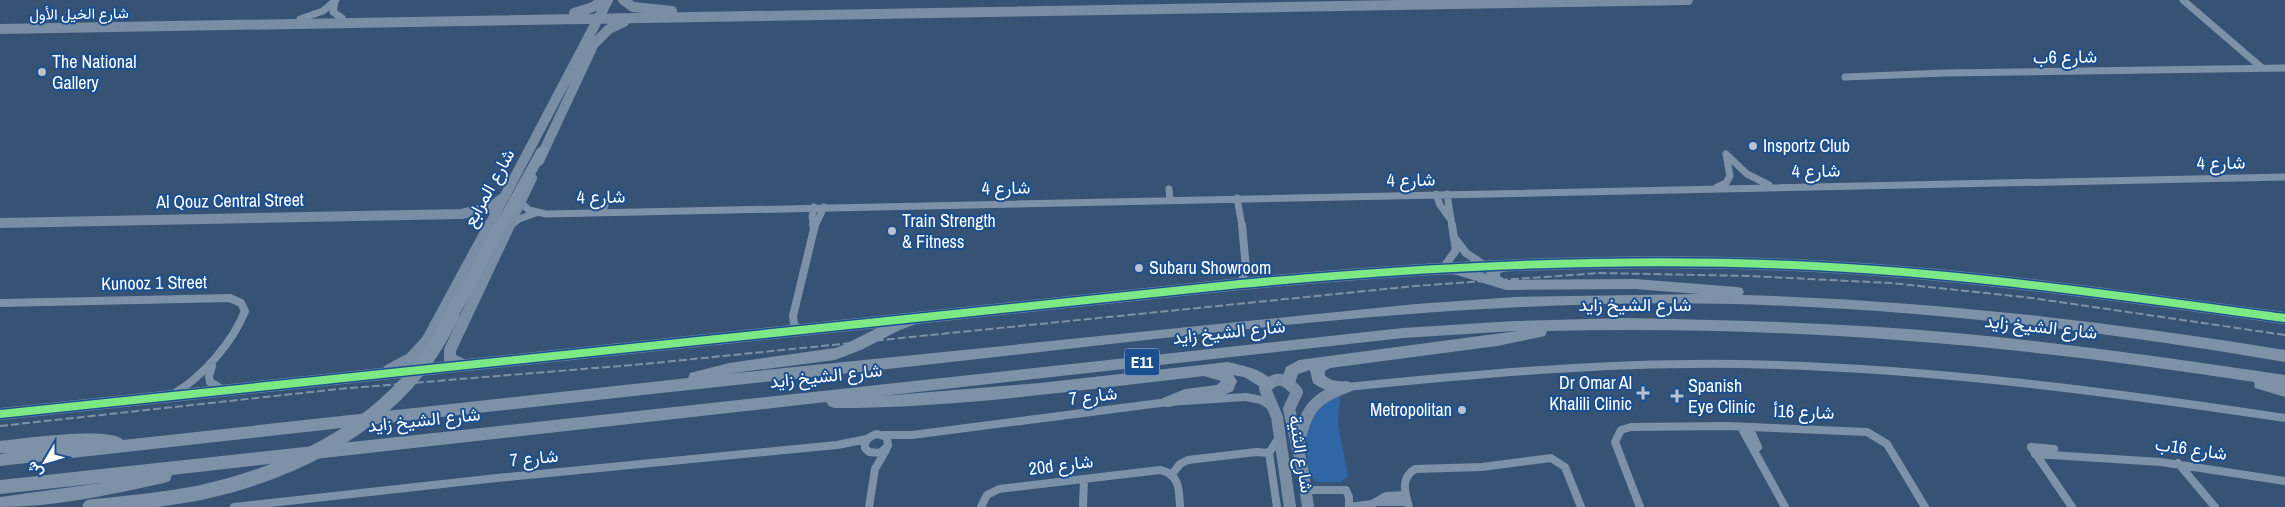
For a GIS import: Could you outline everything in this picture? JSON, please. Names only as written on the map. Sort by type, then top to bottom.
[{"type":"highway","points":[[90,507],[204,492],[257,477],[308,455],[354,428],[404,386],[430,354],[543,149]]},
{"type":"highway","points":[[1500,284],[1493,277],[1493,271],[1512,265]]},
{"type":"highway","points":[[1440,268],[1463,271],[1500,284],[1657,285],[1726,290],[1767,299]]},
{"type":"highway","name":"شارع الشيخ زايد","points":[[0,460],[673,385],[1426,307],[1579,300],[1767,299],[1888,306],[2140,333],[2285,356]]},
{"type":"highway","points":[[673,385],[710,372],[836,354],[861,345],[889,328],[916,318]]},
{"type":"highway","name":"شارع الشيخ زايد","points":[[0,487],[1402,333],[1561,325],[1721,324],[1875,331],[2045,346],[2285,381]]},
{"type":"highway","points":[[1289,382],[1289,374],[1296,368],[1326,362],[1497,341],[1544,332],[1561,325]]},
{"type":"highway","points":[[1326,362],[1317,369],[1318,379],[1329,386],[1346,387]]},
{"type":"highway","points":[[811,398],[873,403],[1235,368],[1248,372],[1267,385]]},
{"type":"highway","points":[[2217,370],[2285,391]]},
{"type":"highway","points":[[1168,402],[1185,395],[1224,390],[1229,384],[1228,378],[1223,374],[1195,373]]},
{"type":"highway","points":[[0,447],[95,439],[110,441],[123,446]]},
{"type":"highway","points":[[0,504],[128,484],[204,464]]},
{"type":"main road","points":[[571,16],[593,7],[603,0]]},
{"type":"main road","name":"شارع المرابع","points":[[452,346],[521,203],[543,149],[594,44],[608,0]]},
{"type":"main road","name":"شارع المرابع","points":[[380,374],[410,359],[427,341],[545,123],[591,32],[616,0]]},
{"type":"main road","points":[[623,0],[633,7],[672,12]]},
{"type":"main road","name":"شارع الخيل الأول","points":[[0,24],[604,16],[672,12],[1420,0]]},
{"type":"main road","name":"شارع الخيل الأول","points":[[604,16],[634,19],[1688,0]]},
{"type":"main road","name":"شارع الخيل الأول","points":[[0,29],[571,16]]},
{"type":"main road","points":[[571,16],[586,25],[591,32]]},
{"type":"main road","points":[[594,44],[612,27],[634,19]]},
{"type":"main road","name":"Al Qouz Central Street","points":[[0,223],[76,227],[296,217],[461,214],[486,210],[504,198]]},
{"type":"main road","name":"Al Qouz Central Street","points":[[461,214],[482,218],[488,226]]},
{"type":"main road","points":[[296,217],[305,226]]},
{"type":"main road","points":[[0,414],[1240,284],[1486,265],[1638,262],[1749,263],[1858,269],[2029,284],[2285,318]]},
{"type":"main road","points":[[427,341],[428,348],[432,351],[441,352],[452,346]]},
{"type":"main road","points":[[452,346],[449,353],[450,358],[455,362],[466,365]]},
{"type":"main road","points":[[1267,385],[1277,380],[1289,382]]},
{"type":"main road","name":"شارع الثنية","points":[[1289,382],[1297,392],[1289,409],[1298,447],[1308,507]]},
{"type":"main road","name":"شارع الثنية","points":[[1267,385],[1266,394],[1275,410],[1280,436],[1290,507]]},
{"type":"main road","points":[[1298,447],[1303,422],[1308,409],[1324,396],[1346,387]]},
{"type":"street","points":[[336,0],[332,10],[342,18]]},
{"type":"street","points":[[300,19],[323,11],[336,0]]},
{"type":"street","points":[[2183,0],[2262,68]]},
{"type":"street","name":"شارع 6ب","points":[[1845,77],[1945,73],[2285,68]]},
{"type":"street","points":[[1715,188],[1726,183],[1730,176],[1726,154],[1750,176],[1779,187]]},
{"type":"street","name":"شارع 4","points":[[510,226],[519,219],[538,213],[2285,177]]},
{"type":"street","points":[[1169,189],[1170,200]]},
{"type":"street","points":[[1436,194],[1440,205],[1451,220]]},
{"type":"street","points":[[1440,268],[1455,256],[1456,239],[1447,194]]},
{"type":"street","points":[[1237,198],[1246,266],[1246,278],[1240,284]]},
{"type":"street","points":[[602,212],[607,200]]},
{"type":"street","points":[[1018,202],[1030,209]]},
{"type":"street","points":[[521,203],[527,210],[538,213]]},
{"type":"street","points":[[814,207],[812,217],[814,228]]},
{"type":"street","points":[[801,331],[794,324],[793,316],[814,228],[824,207]]},
{"type":"street","points":[[1456,239],[1466,253],[1486,265]]},
{"type":"street","points":[[1246,266],[1253,277],[1262,282]]},
{"type":"street","name":"Kunooz 1 Street","points":[[0,303],[234,299],[243,305],[244,315],[214,360],[190,384],[163,397]]},
{"type":"street","points":[[773,333],[785,326],[793,316]]},
{"type":"street","name":"Kunooz 1 Street","points":[[214,360],[209,376],[210,382],[218,389],[229,390]]},
{"type":"street","points":[[1346,387],[1482,373],[1569,367],[1738,364],[1856,369],[1980,378],[2136,396],[2285,418]]},
{"type":"street","name":"شارع 7","points":[[884,435],[912,436],[1168,402],[1251,398],[1261,400],[1275,410]]},
{"type":"street","name":"شارع 16أ","points":[[1640,507],[1616,447],[1618,434],[1631,427],[1745,427],[1855,430],[1873,434],[1887,444],[1926,507]]},
{"type":"street","points":[[1745,427],[1785,507]]},
{"type":"street","points":[[868,507],[875,469],[887,447],[888,440],[884,435],[873,435],[867,439],[864,445],[874,462],[875,469]]},
{"type":"street","name":"شارع 7","points":[[887,447],[912,436]]},
{"type":"street","points":[[1277,507],[1269,453],[1280,436]]},
{"type":"street","name":"شارع 7","points":[[234,507],[497,478],[837,445],[867,439]]},
{"type":"street","name":"شارع 7","points":[[837,445],[868,452]]},
{"type":"street","points":[[868,452],[876,454],[887,447]]},
{"type":"street","name":"شارع 16ب","points":[[2072,507],[2033,450],[2178,463],[2285,481]]},
{"type":"street","points":[[1180,507],[1179,485],[1172,474],[1180,464],[1188,460],[1252,452],[1269,453]]},
{"type":"street","points":[[1306,490],[1346,490],[1349,497],[1349,507],[1370,505],[1378,502],[1407,501],[1404,484],[1405,477],[1416,469],[1482,467],[1547,457],[1559,461],[1565,467],[1580,507]]},
{"type":"street","points":[[2178,463],[2214,507]]},
{"type":"street","points":[[2188,465],[2204,494]]},
{"type":"street","name":"20d شارع","points":[[981,507],[987,495],[999,489],[1155,471],[1164,471],[1172,474]]},
{"type":"street","points":[[1081,479],[1082,507]]},
{"type":"shaded area","points":[[1340,396],[1338,424],[1348,477],[1340,482],[1316,482],[1312,477],[1308,460],[1306,439],[1308,421],[1310,414],[1316,408]]},
{"type":"railway","points":[[0,426],[339,389],[644,364],[1415,286],[1600,273],[1749,276],[1891,283],[2032,298],[2285,335]]},
{"type":"cycle path","points":[[0,414],[1240,284],[1378,272],[1516,264],[1724,262],[1855,268],[2039,286],[2285,318]]},
{"type":"place","name":"The National Gallery","points":[[42,72]]},
{"type":"place","name":"Insportz Club","points":[[1753,146]]},
{"type":"place","name":"Train Strength & Fitness","points":[[892,231]]},
{"type":"place","name":"Subaru Showroom","points":[[1139,268]]},
{"type":"place","name":"Dr Omar Al Khalili Clinic","points":[[1643,393]]},
{"type":"place","name":"Spanish Eye Clinic","points":[[1677,396]]},
{"type":"place","name":"Metropolitan","points":[[1462,410]]}]
